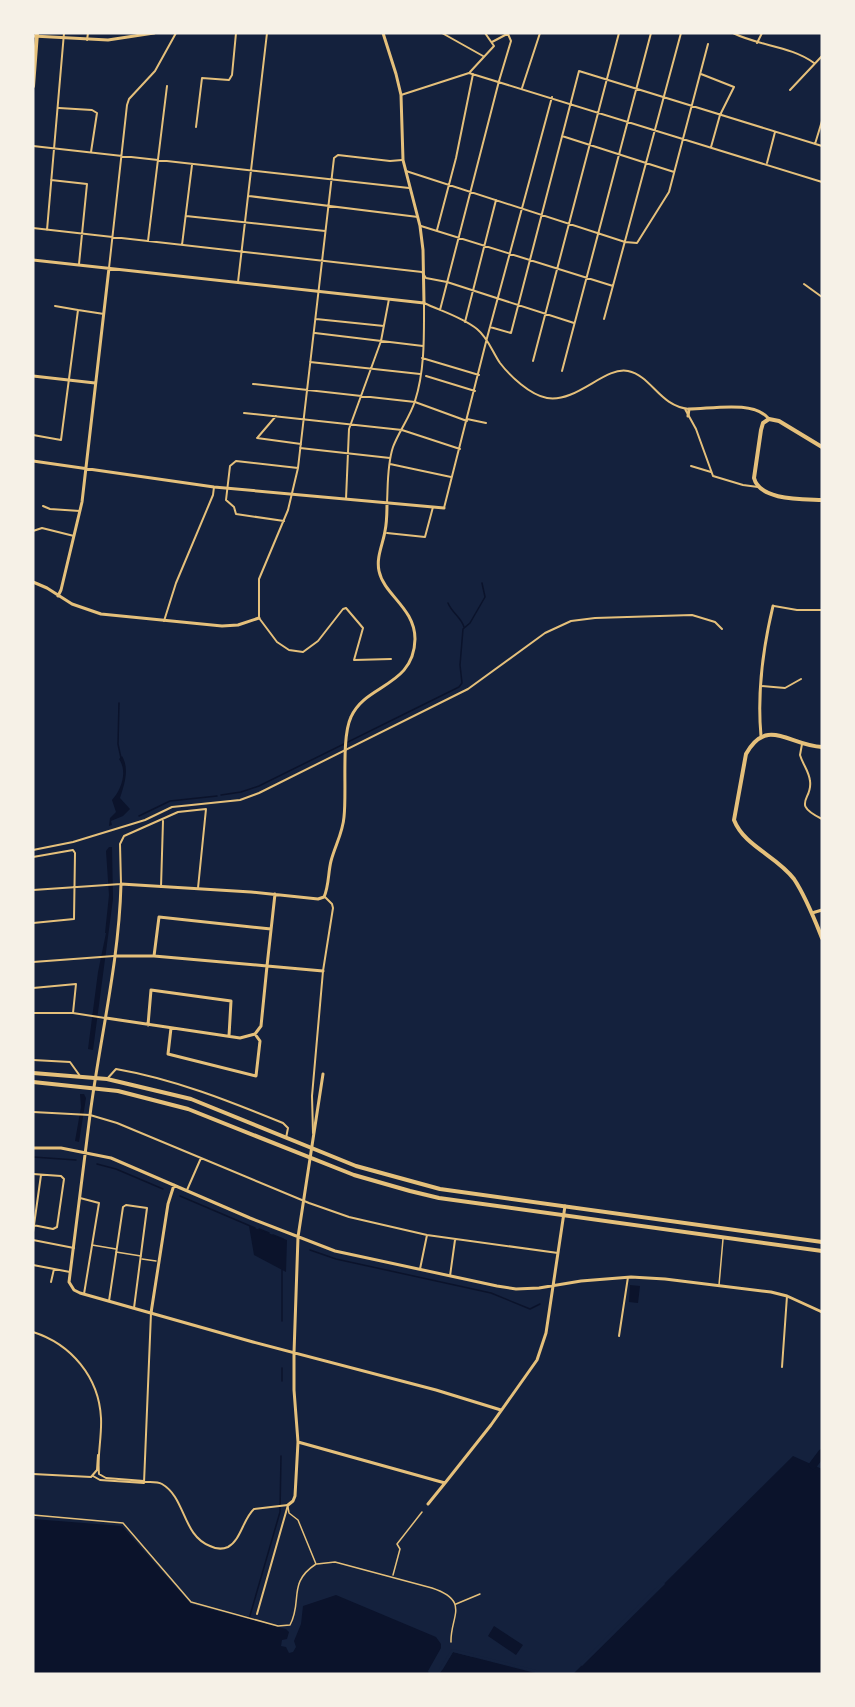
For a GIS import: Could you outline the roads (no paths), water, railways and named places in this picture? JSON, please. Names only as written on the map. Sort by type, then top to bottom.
[{"type":"main road","points":[[33,86],[36,35]]},
{"type":"main road","points":[[822,447],[779,421],[769,419],[764,423],[759,441],[754,478],[758,487],[764,491],[788,498],[822,500]]},
{"type":"main road","points":[[822,747],[802,744],[772,734],[761,736],[751,745],[746,754],[734,820],[743,835],[775,860],[793,879],[812,913],[822,938]]},
{"type":"main road","points":[[33,1073],[107,1079],[191,1100],[356,1166],[440,1189],[822,1242]]},
{"type":"main road","points":[[33,1082],[95,1087],[129,1093],[188,1109],[354,1175],[439,1198],[822,1251]]},
{"type":"street","points":[[47,230],[64,33]]},
{"type":"street","points":[[87,40],[88,33]]},
{"type":"street","points":[[36,35],[63,39],[108,40],[154,33]]},
{"type":"street","points":[[58,596],[80,511],[127,105],[129,99],[155,72],[176,33]]},
{"type":"street","points":[[196,127],[202,78],[229,80],[232,75],[236,33]]},
{"type":"street","points":[[238,282],[267,33]]},
{"type":"street","points":[[324,897],[331,861],[343,824],[348,725],[355,709],[362,702],[392,682],[407,666],[413,653],[415,638],[406,610],[383,582],[379,573],[378,561],[386,528],[390,458],[415,402],[423,346],[423,250],[420,226],[403,160],[401,95],[383,33]]},
{"type":"street","points":[[442,33],[483,57]]},
{"type":"street","points":[[401,95],[469,73],[494,46],[485,33]]},
{"type":"street","points":[[522,88],[540,33]]},
{"type":"street","points":[[533,361],[619,33]]},
{"type":"street","points":[[562,371],[651,33]]},
{"type":"street","points":[[604,319],[681,33]]},
{"type":"street","points":[[733,33],[757,43],[800,53],[814,63]]},
{"type":"street","points":[[757,43],[762,33]]},
{"type":"street","points":[[440,310],[511,41],[509,34],[492,42]]},
{"type":"street","points":[[405,171],[635,244],[666,199],[708,44]]},
{"type":"street","points":[[789,90],[822,56]]},
{"type":"street","points":[[490,327],[511,333],[579,71],[822,146]]},
{"type":"street","points":[[469,73],[822,182]]},
{"type":"street","points":[[437,230],[473,74]]},
{"type":"street","points":[[700,74],[734,87],[720,115],[711,147]]},
{"type":"street","points":[[148,241],[167,86]]},
{"type":"street","points":[[33,461],[227,488],[444,508],[497,299],[552,97]]},
{"type":"street","points":[[57,108],[92,110],[97,113],[91,152]]},
{"type":"street","points":[[815,144],[822,121]]},
{"type":"street","points":[[766,165],[775,132]]},
{"type":"street","points":[[562,136],[675,172]]},
{"type":"street","points":[[33,146],[409,188]]},
{"type":"street","points":[[391,659],[354,660],[363,628],[346,608],[342,609],[318,641],[303,652],[289,650],[278,642],[259,618],[259,579],[284,521],[298,468],[334,158],[338,155],[390,161],[403,160]]},
{"type":"street","points":[[182,245],[193,163]]},
{"type":"street","points":[[51,180],[87,184],[79,265]]},
{"type":"street","points":[[249,196],[418,217]]},
{"type":"street","points":[[465,322],[495,200]]},
{"type":"street","points":[[186,216],[326,231]]},
{"type":"street","points":[[420,226],[613,286]]},
{"type":"street","points":[[33,228],[422,272],[426,278],[447,282],[574,323]]},
{"type":"street","points":[[33,260],[423,303],[475,328],[487,338],[502,364],[538,396],[561,398],[574,394],[615,372],[627,371],[643,380],[667,402],[684,408],[744,406],[765,414],[769,419]]},
{"type":"street","points":[[804,284],[822,297]]},
{"type":"street","points":[[346,499],[351,424],[381,341],[389,299]]},
{"type":"street","points":[[55,306],[104,314]]},
{"type":"street","points":[[33,435],[62,440],[78,310]]},
{"type":"street","points":[[316,319],[384,326]]},
{"type":"street","points":[[314,333],[423,346]]},
{"type":"street","points":[[422,358],[479,375]]},
{"type":"street","points":[[310,362],[420,374]]},
{"type":"street","points":[[33,376],[95,383]]},
{"type":"street","points":[[426,376],[475,391]]},
{"type":"street","points":[[253,384],[415,402],[467,420],[486,423]]},
{"type":"street","points":[[684,408],[696,429],[711,472],[718,479],[758,487]]},
{"type":"street","points":[[688,416],[689,409]]},
{"type":"street","points":[[244,413],[402,430],[460,449]]},
{"type":"street","points":[[276,416],[257,438],[390,458]]},
{"type":"street","points":[[284,521],[236,514],[234,507],[226,500],[230,466],[236,461],[298,468]]},
{"type":"street","points":[[390,464],[452,478]]},
{"type":"street","points":[[691,466],[711,472]]},
{"type":"street","points":[[164,621],[176,583],[213,495],[214,486]]},
{"type":"street","points":[[43,506],[50,509],[80,511]]},
{"type":"street","points":[[387,533],[425,537],[433,507]]},
{"type":"street","points":[[33,531],[42,528],[74,536]]},
{"type":"street","points":[[33,582],[79,607],[101,614],[232,626],[259,618]]},
{"type":"street","points":[[761,736],[759,716],[761,686],[767,633],[774,606],[797,610],[822,610]]},
{"type":"street","points":[[33,850],[53,847],[145,820],[172,807],[240,800],[259,793],[468,689],[545,633],[571,621],[595,618],[693,615],[715,622],[722,629]]},
{"type":"street","points":[[761,686],[784,688],[801,679]]},
{"type":"street","points":[[802,744],[800,755],[807,768],[811,784],[804,800],[805,806],[822,819]]},
{"type":"street","points":[[198,889],[206,809],[178,813],[128,832],[124,836],[120,844],[120,916],[90,1115],[70,1272],[71,1287],[84,1294],[436,1390],[501,1410]]},
{"type":"street","points":[[161,886],[163,820]]},
{"type":"street","points":[[33,857],[73,850],[75,853],[74,919],[33,923]]},
{"type":"street","points":[[33,890],[121,884],[318,899],[324,897]]},
{"type":"street","points":[[33,1013],[73,1013],[240,1038],[255,1034],[261,1026],[275,894]]},
{"type":"street","points":[[313,1136],[312,1096],[323,971],[333,908],[324,897]]},
{"type":"street","points":[[812,913],[822,910]]},
{"type":"street","points":[[154,956],[159,917],[271,929]]},
{"type":"street","points":[[33,962],[99,956],[154,956],[323,971]]},
{"type":"street","points":[[33,988],[76,984],[73,1013]]},
{"type":"street","points":[[148,1025],[151,990],[231,1001],[229,1036]]},
{"type":"street","points":[[171,1028],[168,1054],[256,1076],[260,1041],[255,1034]]},
{"type":"street","points":[[33,1060],[70,1062],[80,1076]]},
{"type":"street","points":[[107,1079],[116,1069],[193,1088],[284,1123],[288,1128],[286,1138]]},
{"type":"street","points":[[99,1449],[99,1472],[102,1477],[162,1484],[174,1498],[189,1528],[205,1544],[217,1549],[228,1547],[233,1543],[254,1509],[288,1505],[293,1501],[298,1442],[294,1353],[298,1238],[323,1074]]},
{"type":"street","points":[[33,1112],[90,1115],[117,1123],[303,1201],[350,1217],[427,1235],[558,1252]]},
{"type":"street","points":[[33,1148],[61,1148],[111,1158],[298,1238],[335,1251],[507,1288],[528,1289],[628,1277],[787,1296],[822,1312]]},
{"type":"street","points":[[187,1190],[201,1158]]},
{"type":"street","points":[[33,1174],[61,1176],[64,1179],[57,1227],[53,1229],[33,1225]]},
{"type":"street","points":[[33,1232],[41,1174]]},
{"type":"street","points":[[144,1482],[151,1313],[168,1204],[174,1185]]},
{"type":"street","points":[[80,1198],[99,1203],[84,1294]]},
{"type":"street","points":[[109,1301],[123,1207],[126,1205],[147,1208],[134,1308]]},
{"type":"street","points":[[428,1504],[537,1360],[546,1333],[565,1206]]},
{"type":"street","points":[[420,1269],[427,1235]]},
{"type":"street","points":[[718,1286],[723,1238]]},
{"type":"street","points":[[450,1276],[455,1239]]},
{"type":"street","points":[[33,1240],[74,1248]]},
{"type":"street","points":[[92,1245],[156,1261]]},
{"type":"street","points":[[33,1265],[70,1272]]},
{"type":"street","points":[[51,1282],[54,1269]]},
{"type":"street","points":[[619,1336],[628,1277]]},
{"type":"street","points":[[782,1367],[787,1296]]},
{"type":"street","points":[[33,1332],[65,1348],[88,1373],[99,1402],[101,1419],[97,1470],[93,1476],[85,1478],[33,1474]]},
{"type":"street","points":[[298,1442],[445,1483]]},
{"type":"street","points":[[93,1476],[100,1480],[144,1482]]},
{"type":"street","points":[[288,1505],[289,1513],[298,1520],[316,1564]]},
{"type":"street","points":[[257,1614],[288,1505]]},
{"type":"street","points":[[392,1577],[400,1549],[397,1544],[422,1512]]},
{"type":"street","points":[[33,1515],[123,1523],[191,1602],[278,1626],[290,1625],[299,1582],[316,1564],[335,1562],[442,1592],[454,1604],[456,1618],[450,1631],[451,1642]]},
{"type":"street","points":[[454,1604],[480,1594]]},
{"type":"water","points":[[122,756],[126,772],[120,798],[130,809],[123,816],[111,821],[112,825],[109,826],[110,818],[116,812],[112,800],[122,781],[123,769],[119,759]]},
{"type":"water","points":[[112,847],[113,899],[93,1050],[88,1049],[98,972],[106,933],[109,895],[106,851]]},
{"type":"water","points":[[80,1094],[84,1094],[86,1098],[79,1142],[75,1141],[81,1107]]},
{"type":"water","points":[[249,1226],[287,1240],[286,1272],[254,1255]]},
{"type":"water","points":[[630,1285],[640,1286],[638,1303],[629,1302]]},
{"type":"water","points":[[793,1456],[822,1469],[822,1674],[573,1674]]},
{"type":"water","points":[[33,1519],[122,1526],[191,1604],[286,1629],[289,1632],[287,1639],[282,1640],[281,1646],[286,1647],[289,1653],[293,1652],[296,1647],[294,1641],[301,1624],[303,1606],[336,1595],[436,1637],[441,1648],[428,1671],[429,1674],[33,1674]]},
{"type":"water","points":[[494,1626],[523,1645],[516,1655],[488,1636]]},
{"type":"water","points":[[453,1652],[539,1674],[439,1674]]},
{"type":"waterway","points":[[221,795],[259,786],[459,687],[462,683],[460,665],[463,629],[470,623],[485,597],[482,583]]},
{"type":"waterway","points":[[448,603],[464,627]]},
{"type":"waterway","points":[[119,703],[118,744],[121,758]]},
{"type":"waterway","points":[[139,816],[170,801],[217,796]]},
{"type":"waterway","points":[[33,1157],[76,1160]]},
{"type":"waterway","points":[[97,1164],[116,1169],[163,1189]]},
{"type":"waterway","points":[[180,1196],[255,1228]]},
{"type":"waterway","points":[[259,1229],[269,1233]]},
{"type":"waterway","points":[[273,1235],[283,1239]]},
{"type":"waterway","points":[[310,1250],[336,1259],[491,1293],[530,1309],[540,1304]]},
{"type":"waterway","points":[[282,1270],[282,1321]]},
{"type":"waterway","points":[[282,1368],[282,1381]]},
{"type":"waterway","points":[[813,1465],[822,1453]]},
{"type":"waterway","points":[[249,1619],[280,1512],[281,1456]]}]
